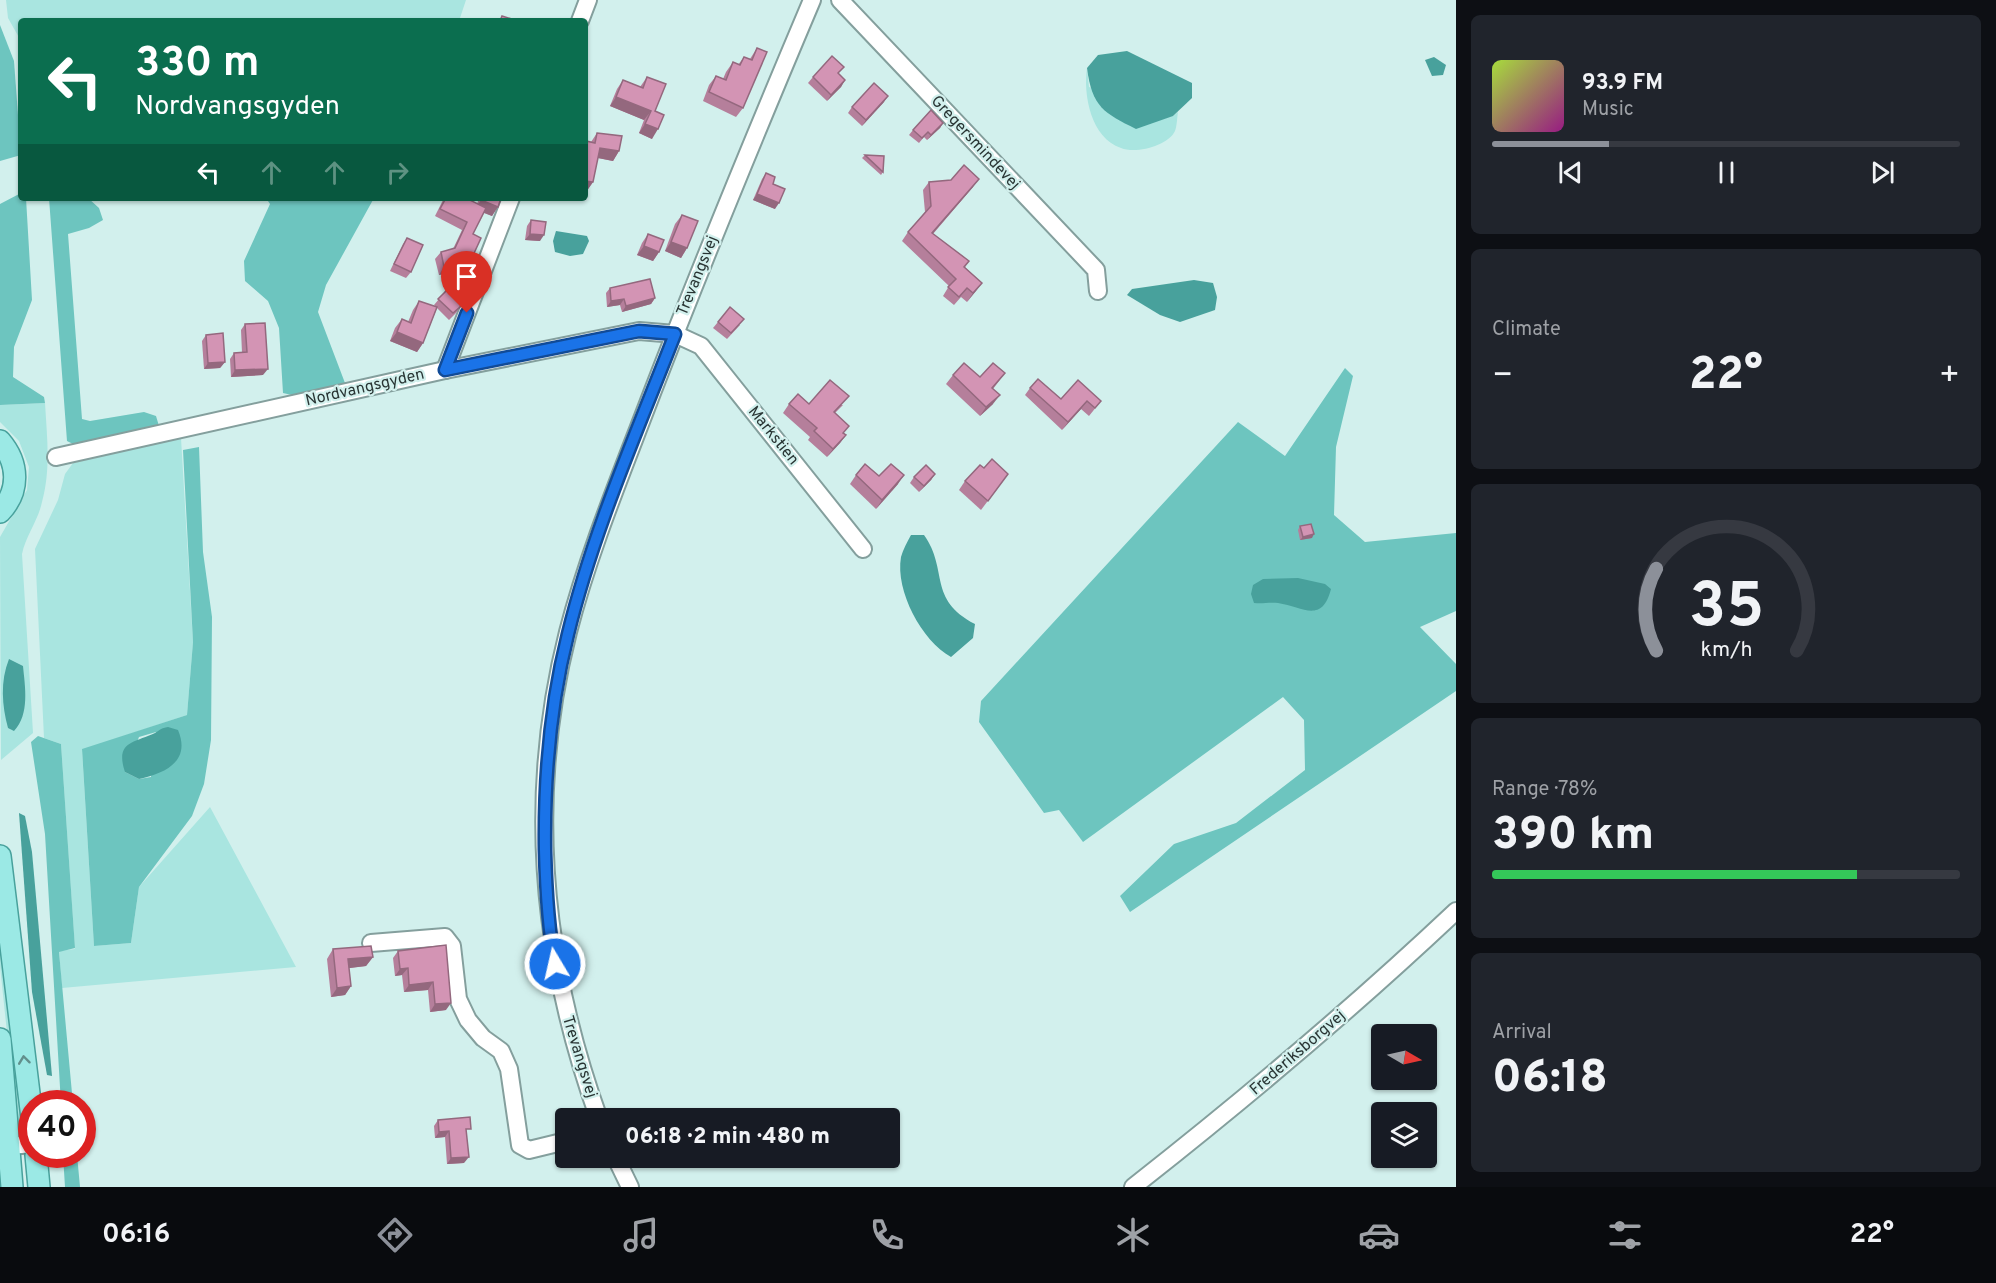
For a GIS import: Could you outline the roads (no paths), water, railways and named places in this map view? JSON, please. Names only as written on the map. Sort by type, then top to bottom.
[{"type":"main road","points":[[0,441],[11,456],[15,475],[12,494],[0,512]]},
{"type":"main road","points":[[0,856],[29,1090]]},
{"type":"main road","points":[[0,1039],[4,1147],[12,1187]]},
{"type":"main road","points":[[37,1168],[39,1187]]},
{"type":"street","points":[[581,18],[588,0]]},
{"type":"street","name":"Trevangsvej","points":[[596,1108],[567,1017],[552,946],[546,880],[544,812],[548,743],[567,635],[583,580],[675,334],[812,0]]},
{"type":"street","name":"Gregersmindevej","points":[[840,0],[1096,270],[1098,291]]},
{"type":"street","points":[[445,370],[510,201]]},
{"type":"street","name":"Nordvangsgyden","points":[[56,457],[445,370],[639,331],[675,334]]},
{"type":"street","name":"Markstien","points":[[675,334],[701,346],[863,549]]},
{"type":"street","name":"Frederiksborgvej","points":[[1133,1187],[1257,1089],[1374,989],[1456,911]]},
{"type":"street","points":[[371,943],[445,937],[452,946],[458,999],[468,1020],[483,1038],[501,1051],[509,1069],[520,1145],[529,1150],[555,1144]]},
{"type":"street","points":[[621,1168],[630,1187]]}]
